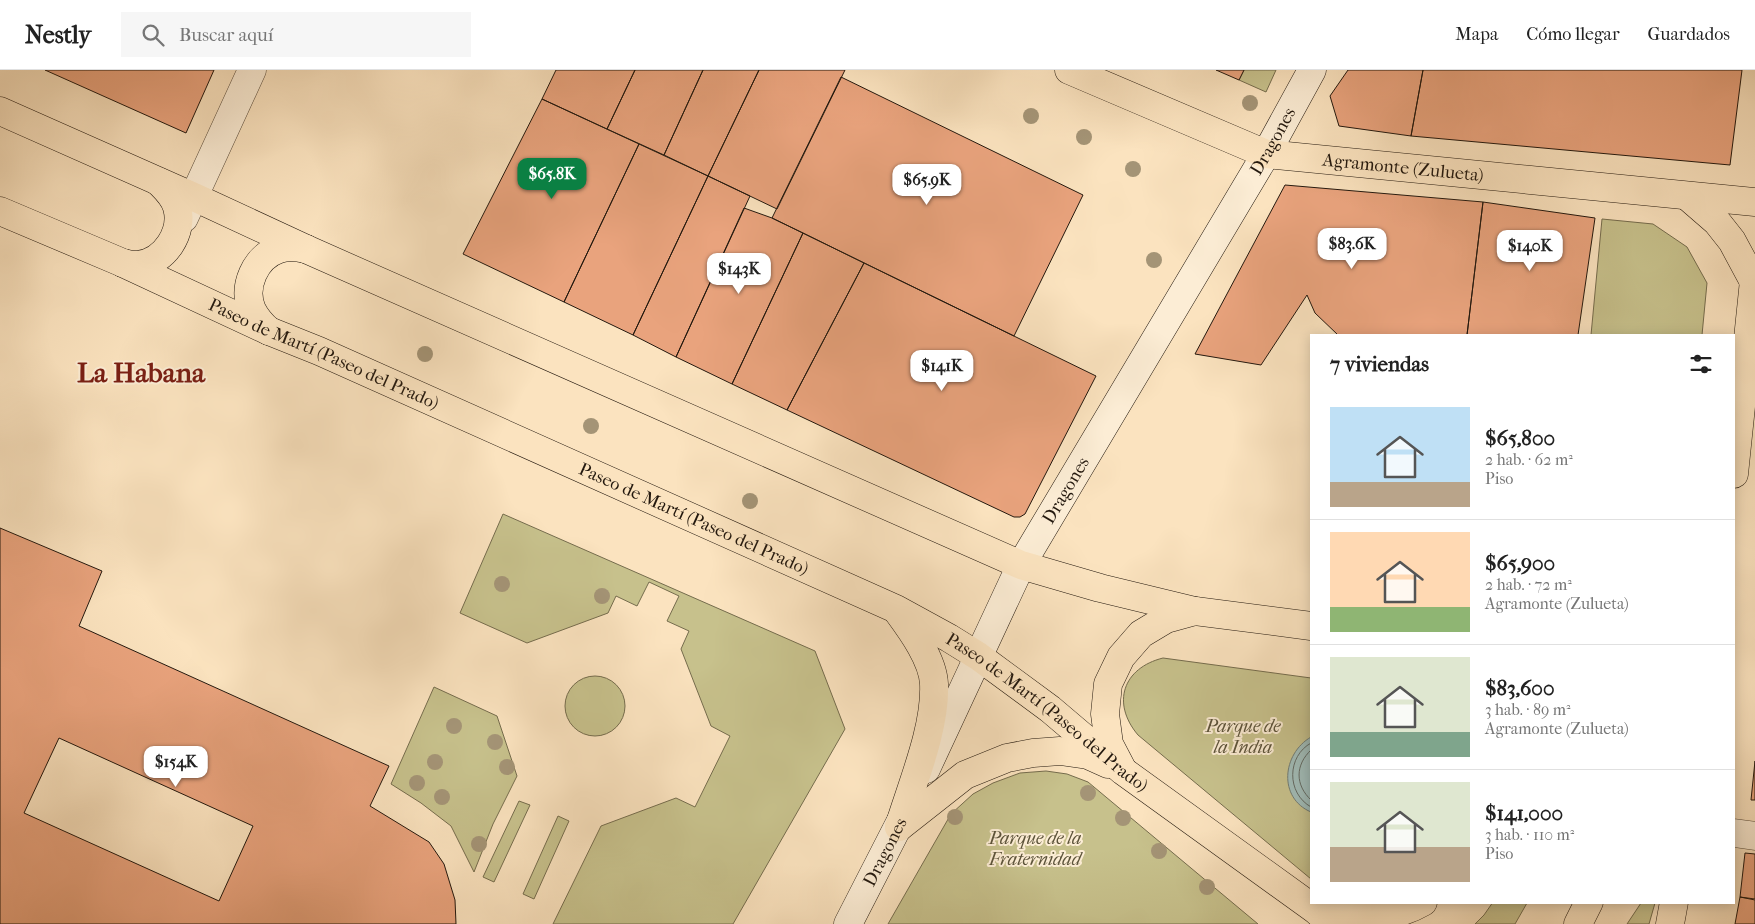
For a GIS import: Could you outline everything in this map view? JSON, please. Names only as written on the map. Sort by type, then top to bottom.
[{"type":"main road","points":[[123,263],[138,265],[153,260],[166,250],[194,196],[252,70]]},
{"type":"main road","name":"Agramonte (Zulueta)","points":[[1069,70],[1266,154],[1755,202]]},
{"type":"main road","name":"Dragones","points":[[848,924],[899,826],[1021,565],[1266,154],[1312,70]]},
{"type":"main road","points":[[0,111],[194,196],[306,249],[1021,565],[1100,588],[1195,611],[1310,626]]},
{"type":"main road","points":[[159,182],[170,192],[177,206],[178,222],[174,237]]},
{"type":"main road","points":[[1687,196],[1717,222],[1754,277],[1735,464]]},
{"type":"main road","name":"Paseo de Martí (Paseo del Prado)","points":[[0,211],[123,263],[269,331],[346,363],[896,609],[950,638],[978,656],[1050,709],[1123,771],[1329,920]]},
{"type":"main road","points":[[269,331],[251,309],[248,295],[250,281],[255,268],[265,257],[277,250],[292,247],[306,249]]},
{"type":"main road","points":[[896,609],[922,647],[934,683],[931,721],[899,826]]},
{"type":"main road","points":[[1123,771],[1110,744],[1105,714],[1108,684],[1121,657],[1141,634],[1166,619],[1195,611]]},
{"type":"main road","points":[[899,826],[964,775],[1007,758],[1033,752],[1060,751],[1088,756],[1123,771]]},
{"type":"main road","points":[[1735,834],[1755,836]]},
{"type":"main road","points":[[1329,920],[1386,916],[1412,909],[1421,904]]},
{"type":"main road","points":[[1578,924],[1589,904]]},
{"type":"main road","points":[[1670,924],[1674,904]]},
{"type":"green space","points":[[1244,70],[1276,70],[1266,92],[1239,80]]},
{"type":"green space","points":[[1602,219],[1653,224],[1687,247],[1707,283],[1702,334],[1591,334]]},
{"type":"green space","points":[[503,514],[815,651],[845,729],[733,924],[553,924],[601,826],[676,798],[695,807],[730,736],[711,726],[681,649],[689,631],[667,621],[679,596],[649,582],[637,606],[616,596],[608,613],[527,643],[460,613]]},
{"type":"green space","name":"Parque de la India","points":[[1163,658],[1310,678],[1310,878],[1138,735],[1125,711],[1123,699],[1125,688],[1130,678],[1149,663]]},
{"type":"green space","points":[[595,676],[612,681],[620,689],[625,706],[620,723],[612,731],[595,736],[578,731],[570,723],[565,706],[570,689],[578,681]]},
{"type":"green space","points":[[434,687],[497,716],[517,776],[493,824],[474,872],[451,826],[421,803],[391,784]]},
{"type":"green space","name":"Parque de la Fraternidad","points":[[1046,771],[1067,774],[1088,782],[1258,924],[888,924],[951,814],[973,794],[993,783],[1020,773]]},
{"type":"green space","points":[[519,801],[530,805],[494,882],[483,877]]},
{"type":"green space","points":[[558,816],[569,821],[534,899],[523,894]]},
{"type":"green space","points":[[1492,904],[1526,904],[1515,924],[1475,924]]},
{"type":"green space","points":[[1640,904],[1655,904],[1649,924],[1627,924]]},
{"type":"water","points":[[1310,738],[1310,811],[1300,805],[1293,797],[1289,787],[1290,765],[1294,754]]},
{"type":"building","points":[[45,70],[214,70],[186,133]]},
{"type":"building","points":[[556,70],[635,70],[607,129],[542,99]]},
{"type":"building","points":[[635,70],[703,70],[664,155],[607,129]]},
{"type":"building","points":[[703,70],[759,70],[708,176],[664,155]]},
{"type":"building","points":[[759,70],[845,70],[777,209],[708,176]]},
{"type":"building","points":[[1216,70],[1244,70],[1239,80]]},
{"type":"building","points":[[1348,70],[1423,70],[1411,136],[1339,126],[1330,96]]},
{"type":"building","points":[[1423,70],[1742,70],[1730,165],[1411,136]]},
{"type":"building","points":[[841,77],[1083,195],[1014,336],[772,218]]},
{"type":"building","points":[[542,99],[639,144],[564,302],[463,254]]},
{"type":"building","points":[[639,144],[708,176],[633,335],[564,302]]},
{"type":"building","points":[[708,176],[750,196],[676,357],[633,335]]},
{"type":"building","points":[[1285,185],[1483,202],[1467,334],[1337,334],[1315,313],[1307,295],[1261,365],[1195,354]]},
{"type":"building","points":[[1483,202],[1595,218],[1578,334],[1467,334]]},
{"type":"building","points":[[744,208],[772,218],[803,233],[732,384],[676,357]]},
{"type":"building","points":[[803,233],[864,263],[787,410],[732,384]]},
{"type":"building","points":[[864,263],[1096,376],[1025,514],[1020,517],[1014,517],[787,410]]},
{"type":"building","points":[[0,528],[102,571],[79,626],[389,766],[370,806],[429,842],[444,864],[455,900],[456,924],[0,924]],"holes":[[[59,738],[253,826],[219,901],[24,813]]]},
{"type":"building","points":[[1755,761],[1755,800],[1751,800]]},
{"type":"building","points":[[1745,853],[1755,854],[1755,899],[1740,897]]},
{"type":"building","points":[[1740,897],[1755,900],[1755,924],[1735,924]]},
{"type":"district","name":"La Habana","points":[[141,372]]}]
